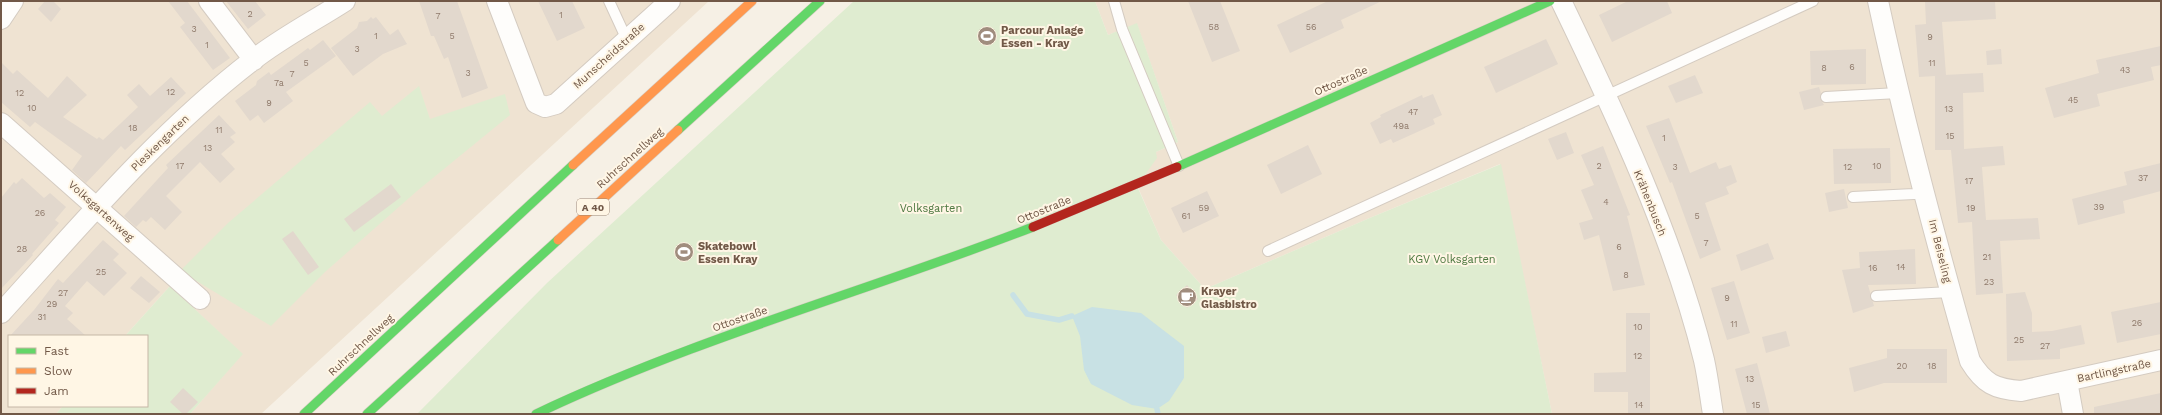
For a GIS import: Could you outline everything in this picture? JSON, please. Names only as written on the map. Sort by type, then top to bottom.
[{"type":"main road","name":"Ruhrschnellweg","points":[[304,414],[475,254],[752,1]]},
{"type":"main road","name":"Ruhrschnellweg","points":[[367,414],[820,1]]},
{"type":"main road","name":"Ottostraße","points":[[536,414],[580,393],[701,345],[870,288],[1025,230],[1179,166],[1550,1]]},
{"type":"street","points":[[1,19],[13,1]]},
{"type":"street","points":[[209,1],[254,60]]},
{"type":"street","name":"Pleskengarten","points":[[1,313],[150,150],[254,60],[344,1]]},
{"type":"street","name":"Munscheidstraße","points":[[497,1],[536,103],[545,107],[556,104],[670,1]]},
{"type":"street","name":"Krähenbusch","points":[[1561,1],[1648,194],[1680,278],[1704,361],[1713,414]]},
{"type":"street","name":"Im Beiseling","points":[[1878,1],[1898,93],[1950,292],[1970,361],[1984,380],[1994,386],[2007,390],[2021,391],[2067,381]]},
{"type":"street","name":"Volksgartenweg","points":[[1,123],[200,299]]},
{"type":"street","name":"Bartlingstraße","points":[[2067,381],[2161,360]]},
{"type":"street","points":[[2067,381],[2073,414]]},
{"type":"lane","points":[[609,1],[627,40]]},
{"type":"lane","points":[[1114,1],[1122,29],[1179,166]]},
{"type":"lane","points":[[1268,251],[1813,1]]},
{"type":"lane","points":[[1826,97],[1898,93]]},
{"type":"lane","points":[[1853,197],[1914,194],[1924,192]]},
{"type":"lane","points":[[1876,296],[1950,292]]},
{"type":"shaded area","points":[[1,1],[709,1],[261,414],[190,414],[242,354],[170,286],[126,335],[8,335],[8,407],[62,407],[56,414],[1,414]]},
{"type":"shaded area","points":[[1095,1],[2161,1],[2161,414],[1552,414],[1500,164],[1205,289],[1161,240],[1137,185],[1156,152],[1178,142],[1137,24],[1108,35]]},
{"type":"green space","name":"Volksgarten","points":[[854,1],[1095,1],[1108,35],[1137,23],[1178,142],[1156,152],[1157,158],[1137,186],[1161,240],[1205,289],[1372,217],[1501,164],[1552,414],[417,414],[547,283]]},
{"type":"green space","points":[[419,86],[430,119],[505,94],[510,115],[417,191],[325,272],[271,326],[180,271],[228,223],[370,102],[382,116]]},
{"type":"green space","points":[[170,286],[243,354],[190,414],[56,414],[62,407],[148,407],[148,335],[126,335]]},
{"type":"water","points":[[1092,307],[1141,313],[1184,346],[1184,378],[1169,401],[1157,409],[1132,405],[1091,384],[1084,370],[1080,336],[1072,316]]},
{"type":"building","points":[[45,1],[53,1],[61,9],[51,22],[38,9]]},
{"type":"building","points":[[168,1],[187,1],[230,58],[213,70],[180,27],[185,23]]},
{"type":"building","points":[[226,1],[255,1],[266,15],[248,29]]},
{"type":"building","points":[[419,1],[457,1],[488,88],[462,98],[448,57],[444,59],[434,36],[431,36]]},
{"type":"building","points":[[538,1],[572,1],[585,28],[557,41]]},
{"type":"building","points":[[1188,1],[1220,1],[1240,51],[1212,62]]},
{"type":"building","points":[[1328,1],[1382,1],[1341,20],[1344,28],[1290,53],[1277,25]]},
{"type":"building","points":[[1628,1],[1667,1],[1672,13],[1612,42],[1599,15]]},
{"type":"building","points":[[1925,1],[1995,1],[1996,19],[1942,22],[1946,75],[1983,73],[1984,92],[1963,93],[1964,149],[2003,146],[2005,165],[1982,167],[1986,220],[2038,218],[2040,239],[2000,241],[2003,293],[1976,295],[1972,222],[1958,223],[1951,150],[1935,150],[1935,76],[1919,77],[1915,25],[1926,24]]},
{"type":"building","points":[[371,17],[373,19],[376,17],[390,35],[398,29],[407,44],[383,54],[353,76],[331,48],[357,28],[359,22],[367,21]]},
{"type":"building","points":[[1546,39],[1558,64],[1496,93],[1484,67]]},
{"type":"building","points":[[323,40],[336,56],[286,92],[293,101],[264,123],[258,115],[250,121],[235,101],[256,85],[257,81],[269,72],[271,75],[308,48],[310,50]]},
{"type":"building","points":[[2161,46],[2161,65],[2151,67],[2154,80],[2097,94],[2100,106],[2054,118],[2045,88],[2099,73],[2096,60]]},
{"type":"building","points":[[1866,49],[1866,84],[1811,85],[1810,51]]},
{"type":"building","points":[[2001,49],[2002,64],[1987,65],[1986,51]]},
{"type":"building","points":[[1,62],[13,74],[17,70],[48,98],[67,76],[87,95],[63,117],[97,139],[99,137],[103,140],[138,107],[127,95],[139,84],[150,96],[171,77],[186,93],[125,150],[121,146],[86,183],[72,170],[82,156],[35,122],[30,127],[1,102]]},
{"type":"building","points":[[1695,75],[1703,93],[1676,103],[1668,86]]},
{"type":"building","points":[[1819,87],[1821,93],[1820,98],[1824,105],[1804,110],[1799,92]]},
{"type":"building","points":[[1433,94],[1442,115],[1433,119],[1435,124],[1393,143],[1391,139],[1380,144],[1370,123],[1381,117],[1380,115],[1422,95],[1423,98]]},
{"type":"building","points":[[219,115],[236,133],[230,137],[235,142],[221,154],[235,169],[220,183],[200,162],[166,196],[182,212],[165,230],[151,217],[146,222],[143,220],[136,227],[124,216],[168,168],[166,165]]},
{"type":"building","points":[[1669,118],[1690,173],[1716,162],[1719,169],[1731,165],[1737,182],[1726,187],[1729,194],[1705,203],[1721,250],[1700,259],[1672,182],[1670,183],[1646,126]]},
{"type":"building","points":[[1566,132],[1574,153],[1557,160],[1548,139]]},
{"type":"building","points":[[1308,145],[1322,174],[1281,194],[1267,165]]},
{"type":"building","points":[[1603,146],[1630,215],[1627,216],[1645,285],[1613,291],[1599,235],[1584,240],[1579,223],[1593,219],[1581,190],[1594,185],[1581,155]]},
{"type":"building","points":[[1890,148],[1891,183],[1834,184],[1833,149]]},
{"type":"building","points":[[2161,163],[2161,191],[2123,201],[2125,213],[2078,225],[2072,199],[2127,185],[2124,172]]},
{"type":"building","points":[[22,178],[44,198],[50,193],[66,207],[55,220],[59,223],[32,254],[33,255],[1,289],[1,198],[14,182],[16,184]]},
{"type":"building","points":[[391,184],[401,197],[354,232],[344,219]]},
{"type":"building","points":[[1844,189],[1848,208],[1829,212],[1825,193]]},
{"type":"building","points":[[1207,191],[1219,216],[1183,233],[1171,208]]},
{"type":"building","points":[[293,231],[319,267],[308,275],[282,239]]},
{"type":"building","points":[[103,240],[119,254],[113,260],[127,273],[104,296],[87,281],[65,306],[73,313],[67,319],[85,335],[11,335],[34,310],[58,279],[63,283]]},
{"type":"building","points":[[1768,243],[1774,259],[1741,271],[1736,255]]},
{"type":"building","points":[[1915,249],[1916,284],[1868,285],[1874,306],[1853,313],[1842,270],[1860,268],[1859,252]]},
{"type":"building","points":[[141,276],[160,292],[149,303],[130,288]]},
{"type":"building","points":[[1734,281],[1750,333],[1727,340],[1711,288]]},
{"type":"building","name":"Krayer Glasbistro","points":[[1187,285],[1198,299],[1187,308],[1176,295]]},
{"type":"building","points":[[2025,292],[2032,313],[2032,332],[2052,331],[2081,325],[2085,344],[2060,349],[2060,359],[2007,361],[2006,294]]},
{"type":"building","points":[[2161,302],[2161,334],[2117,343],[2111,312]]},
{"type":"building","points":[[1626,313],[1650,313],[1650,414],[1628,414],[1628,392],[1594,392],[1594,373],[1626,372]]},
{"type":"building","points":[[1786,331],[1790,346],[1766,353],[1762,337]]},
{"type":"building","points":[[1887,349],[1947,349],[1947,383],[1884,383],[1854,392],[1849,368],[1887,358]]},
{"type":"building","points":[[1757,363],[1770,414],[1747,414],[1735,369]]},
{"type":"building","points":[[183,388],[198,402],[186,414],[183,414],[170,402]]},
{"type":"building","points":[[2161,393],[2161,414],[2094,414],[2094,407]]},
{"type":"waterway","points":[[1013,295],[1027,314],[1059,320],[1072,316]]},
{"type":"waterway","points":[[1157,409],[1158,414]]},
{"type":"traffic: fast","points":[[678,130],[820,1]]},
{"type":"traffic: fast","points":[[1177,167],[1550,1]]},
{"type":"traffic: fast","points":[[304,414],[573,165]]},
{"type":"traffic: fast","points":[[536,414],[597,387],[720,338],[908,273],[1033,227]]},
{"type":"traffic: fast","points":[[367,414],[558,240]]},
{"type":"traffic: slow","points":[[573,165],[752,1]]},
{"type":"traffic: slow","points":[[558,240],[678,130]]},
{"type":"traffic: jam","points":[[1033,227],[1177,167]]},
{"type":"place","name":"Parcour Anlage Essen - Kray","points":[[987,36]]},
{"type":"place","name":"Skatebowl Essen Kray","points":[[684,252]]},
{"type":"place","name":"Krayer Glasbistro","points":[[1187,297]]},
{"type":"park label","name":"KGV Volksgarten","points":[[1452,259]]}]
